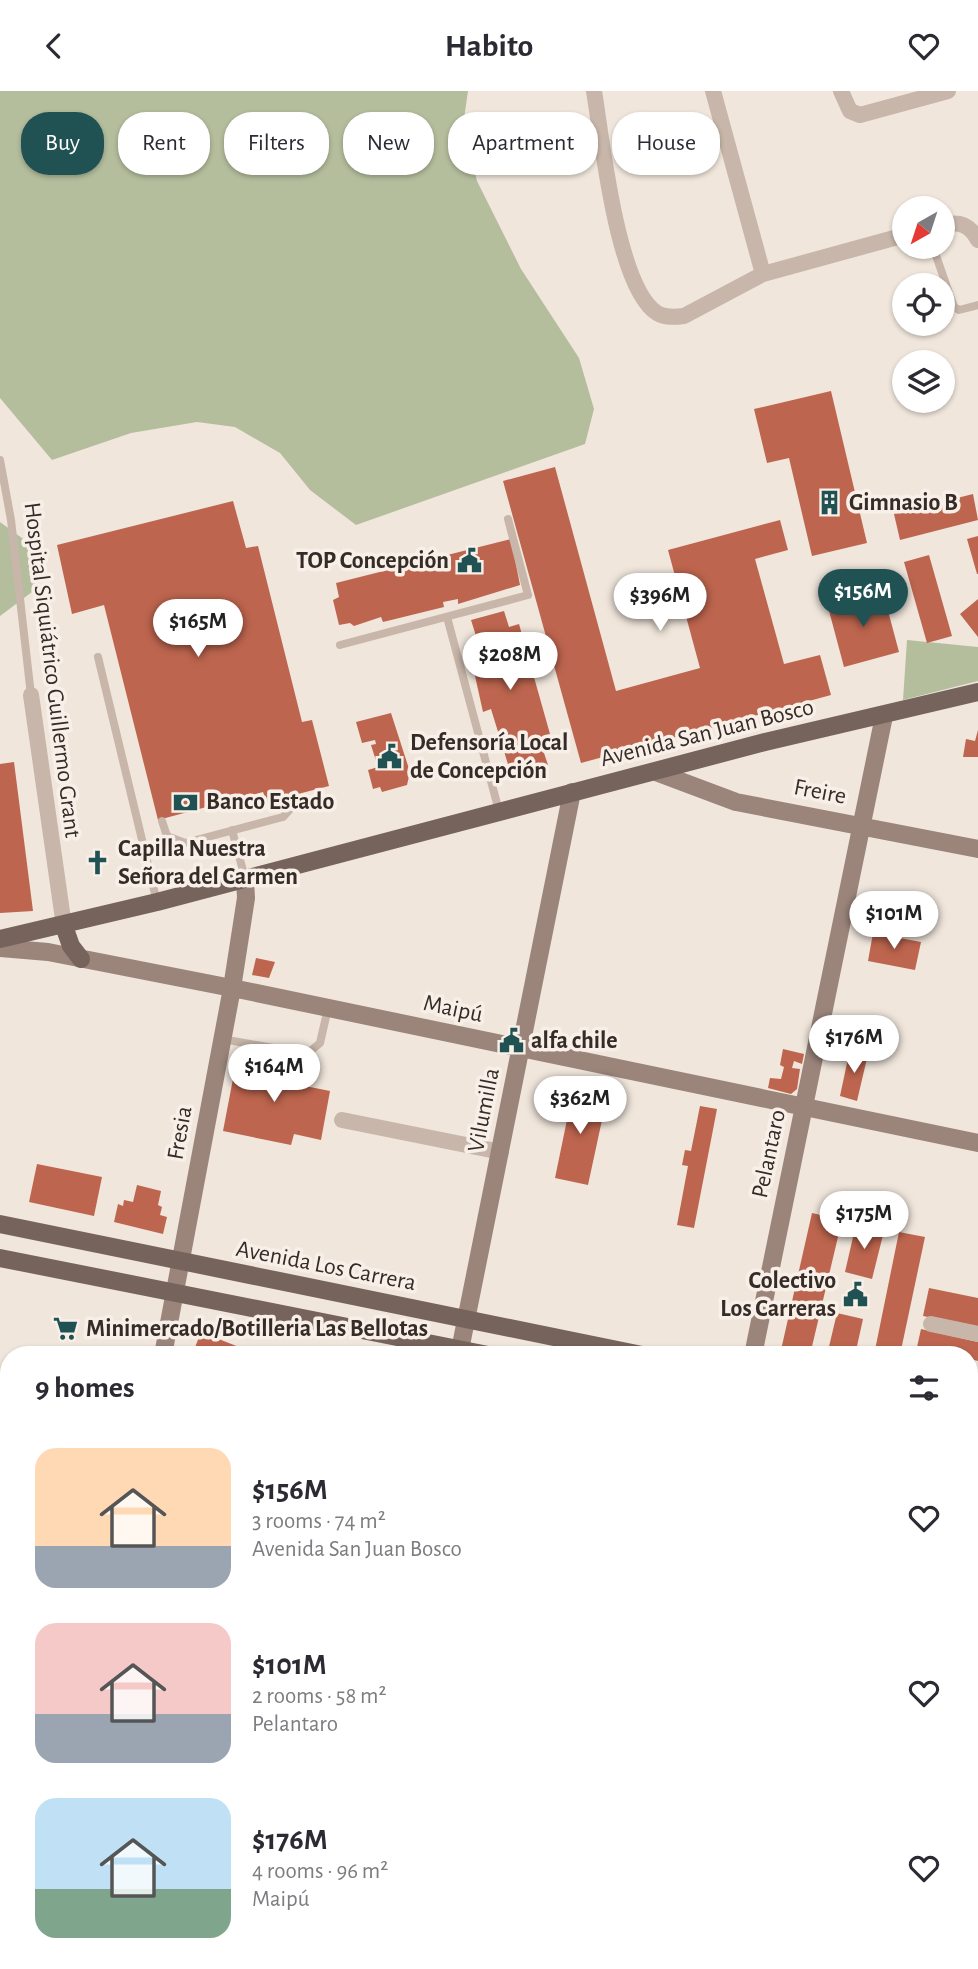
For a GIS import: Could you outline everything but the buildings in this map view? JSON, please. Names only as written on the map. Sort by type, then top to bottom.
[{"type":"main road","name":"Avenida San Juan Bosco","points":[[0,939],[64,926],[765,742],[978,692]]},
{"type":"main road","points":[[64,926],[71,946],[81,959]]},
{"type":"main road","name":"Avenida Los Carrera","points":[[0,1224],[598,1346]]},
{"type":"main road","points":[[1,1262],[175,1291],[432,1346]]},
{"type":"street","points":[[594,91],[622,245],[637,287],[650,307],[665,316],[684,316],[763,274],[892,239]]},
{"type":"street","points":[[713,91],[763,274]]},
{"type":"street","points":[[841,91],[850,111],[860,115],[948,91]]},
{"type":"street","points":[[956,223],[972,230],[978,240]]},
{"type":"street","name":"Hospital Siquiátrico Guillermo Grant","points":[[31,695],[64,926]]},
{"type":"street","name":"Pelantaro","points":[[755,1346],[884,716]]},
{"type":"street","name":"Freire","points":[[656,772],[736,802],[978,849]]},
{"type":"street","name":"Vilumilla","points":[[461,1346],[572,792]]},
{"type":"street","name":"Fresia","points":[[165,1346],[232,988],[246,898],[246,879]]},
{"type":"street","name":"Maipú","points":[[0,948],[81,959],[232,988],[978,1143]]},
{"type":"street","points":[[342,1120],[501,1152]]},
{"type":"street","points":[[931,1324],[978,1334]]},
{"type":"lane","points":[[937,259],[954,307],[959,310],[978,305]]},
{"type":"lane","name":"Hospital Siquiátrico Guillermo Grant","points":[[0,460],[11,520],[31,695]]},
{"type":"lane","points":[[340,645],[528,595],[508,519]]},
{"type":"lane","points":[[447,617],[499,811]]},
{"type":"lane","points":[[98,657],[157,902]]},
{"type":"lane","points":[[162,821],[167,836],[180,843],[283,817],[291,807],[293,796]]},
{"type":"lane","points":[[232,830],[246,879]]},
{"type":"lane","points":[[222,1039],[307,1054],[320,1043],[328,1008]]},
{"type":"green space","points":[[0,91],[468,91],[465,112],[448,112],[448,175],[475,175],[521,269],[579,358],[594,409],[585,444],[356,525],[310,490],[280,453],[235,427],[197,422],[131,433],[52,460],[0,398]]},
{"type":"green space","points":[[0,522],[26,541],[36,589],[0,616]]},
{"type":"green space","points":[[907,640],[978,647],[978,681],[903,700]]},
{"type":"place","name":"Gimnasio B","points":[[829,503]]},
{"type":"place","name":"TOP Concepción","points":[[469,561]]},
{"type":"place","name":"Defensoría Local de Concepción","points":[[390,757]]},
{"type":"place","name":"Banco Estado","points":[[186,802]]},
{"type":"place","name":"Capilla Nuestra Señora del Carmen","points":[[98,863]]},
{"type":"place","name":"alfa chile","points":[[511,1041]]},
{"type":"place","name":"Colectivo Los Carreras","points":[[856,1295]]},
{"type":"place","name":"Minimercado/Botilleria Las Bellotas","points":[[66,1329]]}]
